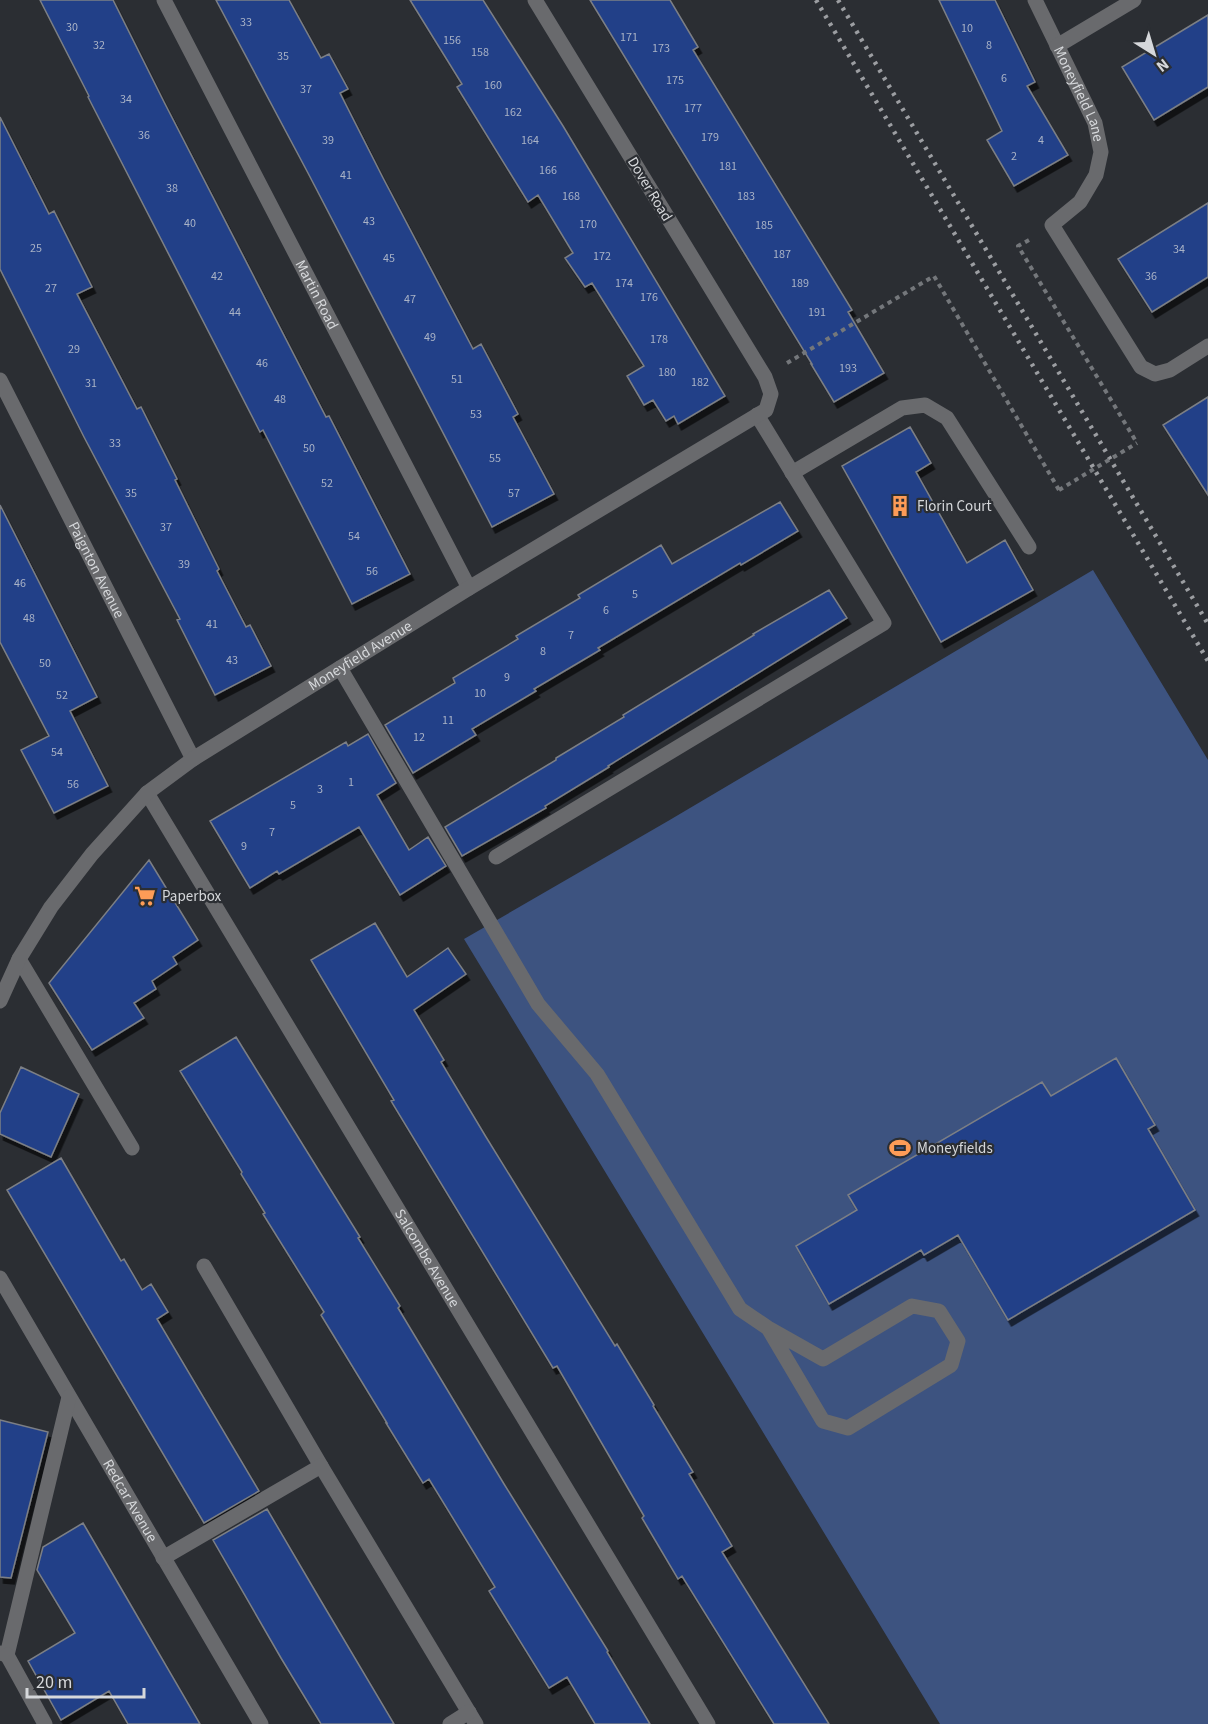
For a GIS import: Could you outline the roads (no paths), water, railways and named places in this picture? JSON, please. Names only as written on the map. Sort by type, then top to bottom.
[{"type":"street","name":"Martin Road","points":[[164,0],[469,588]]},
{"type":"street","name":"Dover Road","points":[[535,0],[765,377],[771,394],[765,410],[757,415]]},
{"type":"street","name":"Moneyfield Lane","points":[[1035,0],[1095,123],[1101,152],[1096,175],[1080,202],[1052,225],[1141,367],[1155,374],[1170,370],[1204,349]]},
{"type":"street","points":[[1057,46],[1134,0]]},
{"type":"street","points":[[1204,349],[1208,366]]},
{"type":"street","name":"Paignton Avenue","points":[[0,380],[193,759]]},
{"type":"street","points":[[792,472],[902,408],[925,405],[947,418],[1029,547]]},
{"type":"street","name":"Moneyfield Avenue","points":[[0,1001],[20,959],[51,907],[92,854],[147,793],[193,759],[469,588],[757,415]]},
{"type":"street","points":[[496,857],[884,623],[757,415]]},
{"type":"street","points":[[340,669],[538,1004],[597,1074],[740,1309],[768,1328],[823,1359],[912,1306],[939,1311],[958,1341],[951,1365],[848,1428],[823,1421],[768,1328]]},
{"type":"street","name":"Salcombe Avenue","points":[[147,793],[708,1724]]},
{"type":"street","points":[[20,959],[132,1148]]},
{"type":"street","points":[[204,1266],[473,1718],[450,1724]]},
{"type":"street","name":"Redcar Avenue","points":[[0,1278],[261,1724]]},
{"type":"street","points":[[45,1724],[4,1654],[69,1397]]},
{"type":"street","points":[[163,1558],[321,1466]]},
{"type":"railway","points":[[816,0],[1208,661]]},
{"type":"railway","points":[[838,0],[1208,624]]},
{"type":"place","name":"Florin Court","points":[[900,506]]},
{"type":"place","name":"Paperbox","points":[[145,896]]},
{"type":"place","name":"Moneyfields","points":[[900,1148]]}]
